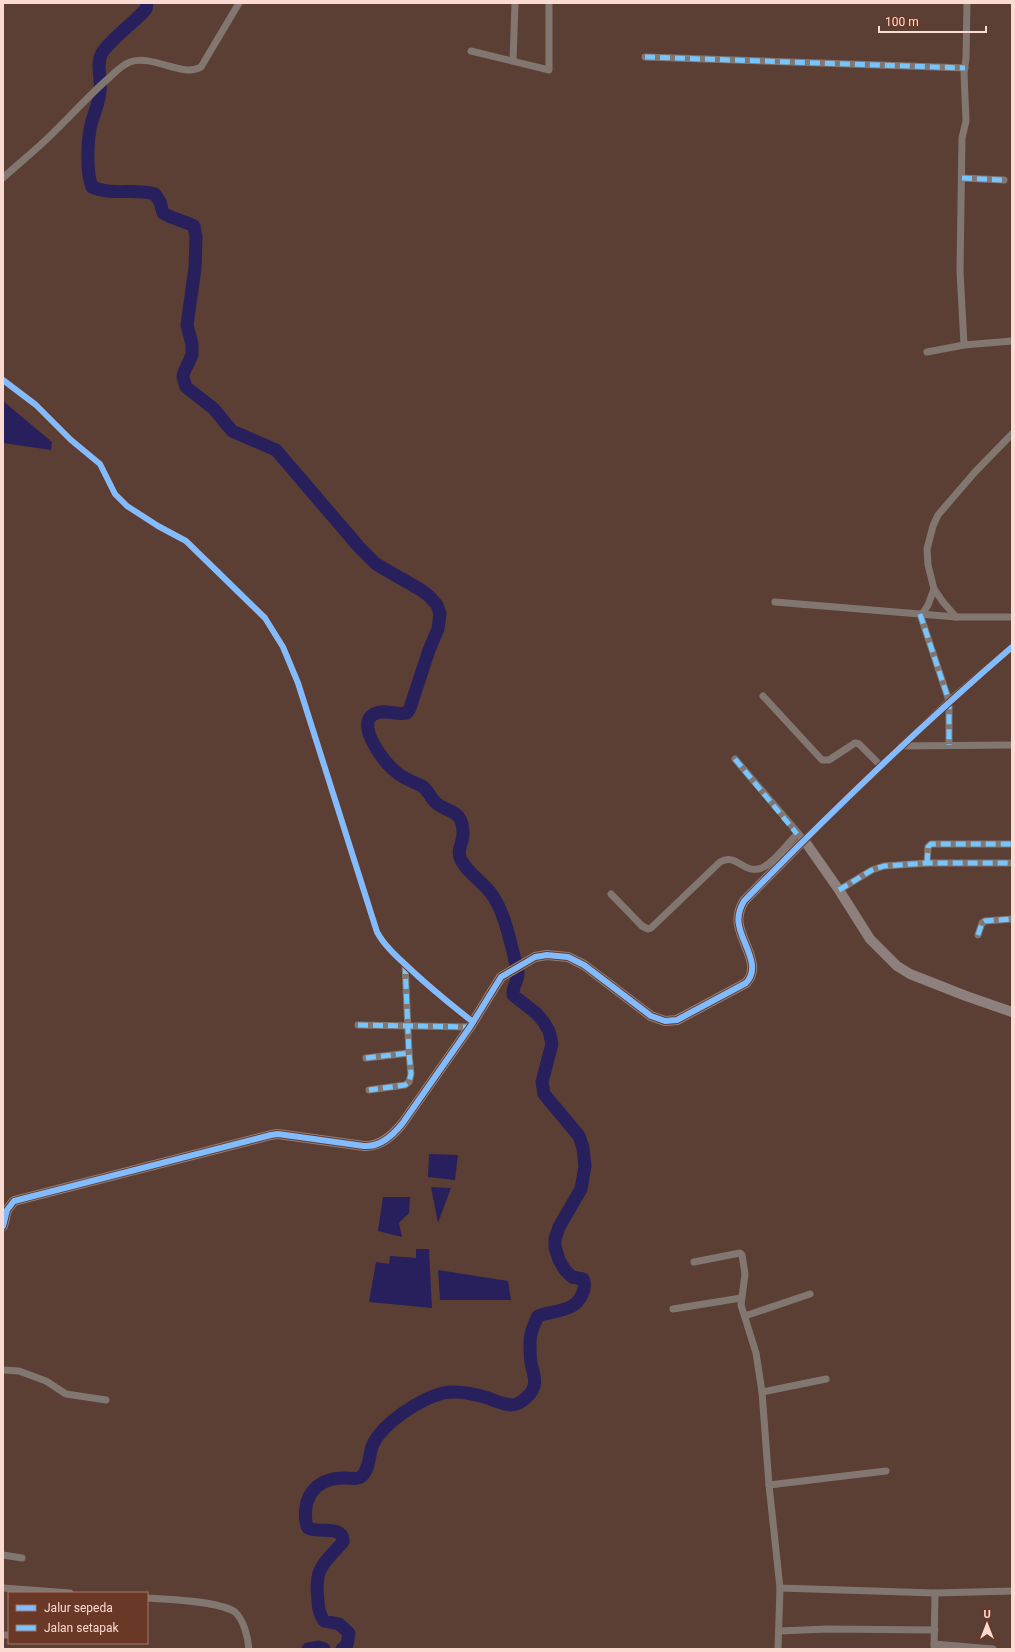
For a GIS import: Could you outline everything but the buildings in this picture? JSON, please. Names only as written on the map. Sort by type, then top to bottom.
[{"type":"street","points":[[3,178],[51,136],[122,66],[136,60],[144,60],[186,70],[196,70],[201,67],[239,3]]},
{"type":"street","points":[[513,61],[515,3]]},
{"type":"street","points":[[471,51],[549,70],[550,3]]},
{"type":"street","points":[[964,345],[960,271],[962,138],[966,121],[965,68],[967,3]]},
{"type":"street","points":[[645,57],[965,68]]},
{"type":"street","points":[[962,178],[1004,180]]},
{"type":"street","points":[[927,352],[964,345],[1012,341]]},
{"type":"street","points":[[3,380],[36,405],[100,464],[115,494],[127,506],[158,526],[186,541],[265,618],[283,647],[298,683],[377,932],[383,942],[405,964],[471,1025]]},
{"type":"street","points":[[956,617],[934,589],[928,565],[927,549],[932,526],[938,516],[974,472],[1012,434]]},
{"type":"street","points":[[921,613],[928,605],[934,589]]},
{"type":"street","points":[[775,602],[956,617],[1012,617]]},
{"type":"street","points":[[921,613],[949,701],[949,746]]},
{"type":"street","points":[[611,894],[642,926],[648,929],[651,928],[720,862],[728,859],[748,868],[758,869],[768,865],[881,766],[949,701],[1012,647]]},
{"type":"street","points":[[763,696],[822,760],[829,760],[855,743],[859,744],[881,766]]},
{"type":"street","points":[[901,746],[1012,745]]},
{"type":"street","points":[[735,759],[801,837],[839,890],[870,939],[897,966],[910,974],[1012,1012]]},
{"type":"street","points":[[3,1226],[5,1210],[11,1203],[19,1200],[271,1135],[278,1134],[364,1146],[378,1144],[394,1134],[402,1124],[471,1025],[501,976],[535,957],[558,955],[575,960],[584,965],[658,1020],[677,1020],[746,983],[750,978],[753,968],[739,925],[740,909],[744,901],[801,837]]},
{"type":"street","points":[[927,863],[928,847],[931,844],[1012,844]]},
{"type":"street","points":[[839,890],[872,870],[884,866],[927,863],[1012,863]]},
{"type":"street","points":[[978,935],[982,923],[985,921],[1012,919]]},
{"type":"street","points":[[369,1090],[405,1085],[409,1082],[411,1074],[405,964]]},
{"type":"street","points":[[358,1025],[471,1025]]},
{"type":"street","points":[[366,1058],[409,1053]]},
{"type":"street","points":[[694,1262],[741,1253],[745,1274],[741,1305],[756,1353],[762,1392],[769,1485],[780,1588],[778,1649]]},
{"type":"street","points":[[745,1316],[810,1294]]},
{"type":"street","points":[[673,1309],[741,1298]]},
{"type":"street","points":[[3,1370],[19,1371],[46,1381],[66,1394],[106,1400]]},
{"type":"street","points":[[762,1392],[826,1379]]},
{"type":"street","points":[[769,1485],[886,1471]]},
{"type":"street","points":[[3,1555],[22,1558]]},
{"type":"street","points":[[3,1588],[57,1592]]},
{"type":"street","points":[[780,1588],[935,1593],[1012,1591]]},
{"type":"street","points":[[935,1593],[934,1647],[993,1649]]},
{"type":"street","points":[[148,1598],[220,1606],[235,1613],[243,1624],[248,1639],[249,1649]]},
{"type":"street","points":[[779,1631],[935,1630]]},
{"type":"shaded area","points":[[3,401],[52,442],[51,450],[3,443]]},
{"type":"shaded area","points":[[429,1154],[458,1155],[455,1180],[428,1177]]},
{"type":"shaded area","points":[[431,1187],[451,1188],[438,1223]]},
{"type":"shaded area","points":[[383,1197],[410,1197],[409,1213],[399,1223],[402,1237],[378,1231]]},
{"type":"shaded area","points":[[416,1249],[429,1249],[432,1308],[369,1302],[376,1262],[389,1264],[390,1256],[416,1258]]},
{"type":"shaded area","points":[[438,1270],[508,1281],[511,1300],[440,1300]]},
{"type":"waterway","points":[[147,3],[146,9],[109,44],[101,55],[99,68],[100,92],[90,128],[88,145],[88,164],[92,187],[100,190],[115,192],[147,192],[155,194],[160,202],[163,213],[194,226],[196,237],[195,268],[187,325],[192,344],[192,355],[183,377],[186,387],[214,409],[232,431],[276,450],[359,547],[376,564],[421,590],[437,605],[440,614],[438,629],[429,650],[410,708],[407,713],[403,714],[386,712],[378,712],[374,714],[369,719],[369,734],[373,743],[390,767],[404,778],[422,786],[426,789],[435,802],[458,816],[463,834],[459,850],[461,860],[467,869],[496,900],[504,920],[518,972],[518,978],[513,995],[536,1013],[549,1031],[552,1044],[542,1082],[544,1094],[579,1136],[583,1148],[585,1166],[581,1189],[559,1227],[555,1239],[555,1247],[559,1260],[565,1270],[572,1277],[583,1279],[584,1290],[578,1301],[572,1306],[564,1310],[538,1316],[532,1329],[530,1339],[531,1361],[535,1381],[531,1393],[520,1402],[511,1405],[477,1395],[460,1392],[443,1393],[424,1400],[404,1412],[378,1436],[373,1444],[367,1469],[362,1476],[357,1478],[341,1478],[323,1482],[313,1490],[310,1495],[305,1512],[305,1519],[308,1528],[313,1530],[335,1531],[340,1533],[342,1536],[343,1542],[325,1562],[319,1573],[317,1581],[319,1608],[324,1621],[339,1624],[349,1633],[347,1645],[342,1649]]},
{"type":"waterway","points":[[308,1649],[318,1647],[324,1649]]},
{"type":"marked path","points":[[645,57],[965,68]]},
{"type":"marked path","points":[[962,178],[1004,180]]},
{"type":"marked path","points":[[920,614],[949,701],[949,745]]},
{"type":"marked path","points":[[735,759],[797,834]]},
{"type":"marked path","points":[[927,863],[928,847],[931,844],[1012,844]]},
{"type":"marked path","points":[[839,890],[872,870],[884,866],[927,863],[1012,863]]},
{"type":"marked path","points":[[978,935],[982,923],[985,921],[1012,919]]},
{"type":"marked path","points":[[405,964],[409,1053]]},
{"type":"marked path","points":[[358,1025],[470,1027]]},
{"type":"marked path","points":[[366,1058],[409,1053],[411,1074],[409,1082],[405,1085],[369,1090]]},
{"type":"cycle path","points":[[3,380],[36,405],[71,440],[100,464],[115,494],[127,506],[158,526],[186,541],[265,618],[283,647],[298,683],[377,932],[387,946],[399,958],[431,988],[473,1022]]},
{"type":"cycle path","points":[[3,1226],[7,1210],[14,1201],[271,1135],[278,1134],[364,1146],[380,1143],[394,1133],[402,1124],[470,1027],[501,977],[535,957],[547,955],[568,957],[584,965],[651,1016],[665,1021],[677,1020],[746,983],[750,976],[752,962],[738,922],[739,912],[744,901],[875,771],[977,677],[1012,647]]}]
